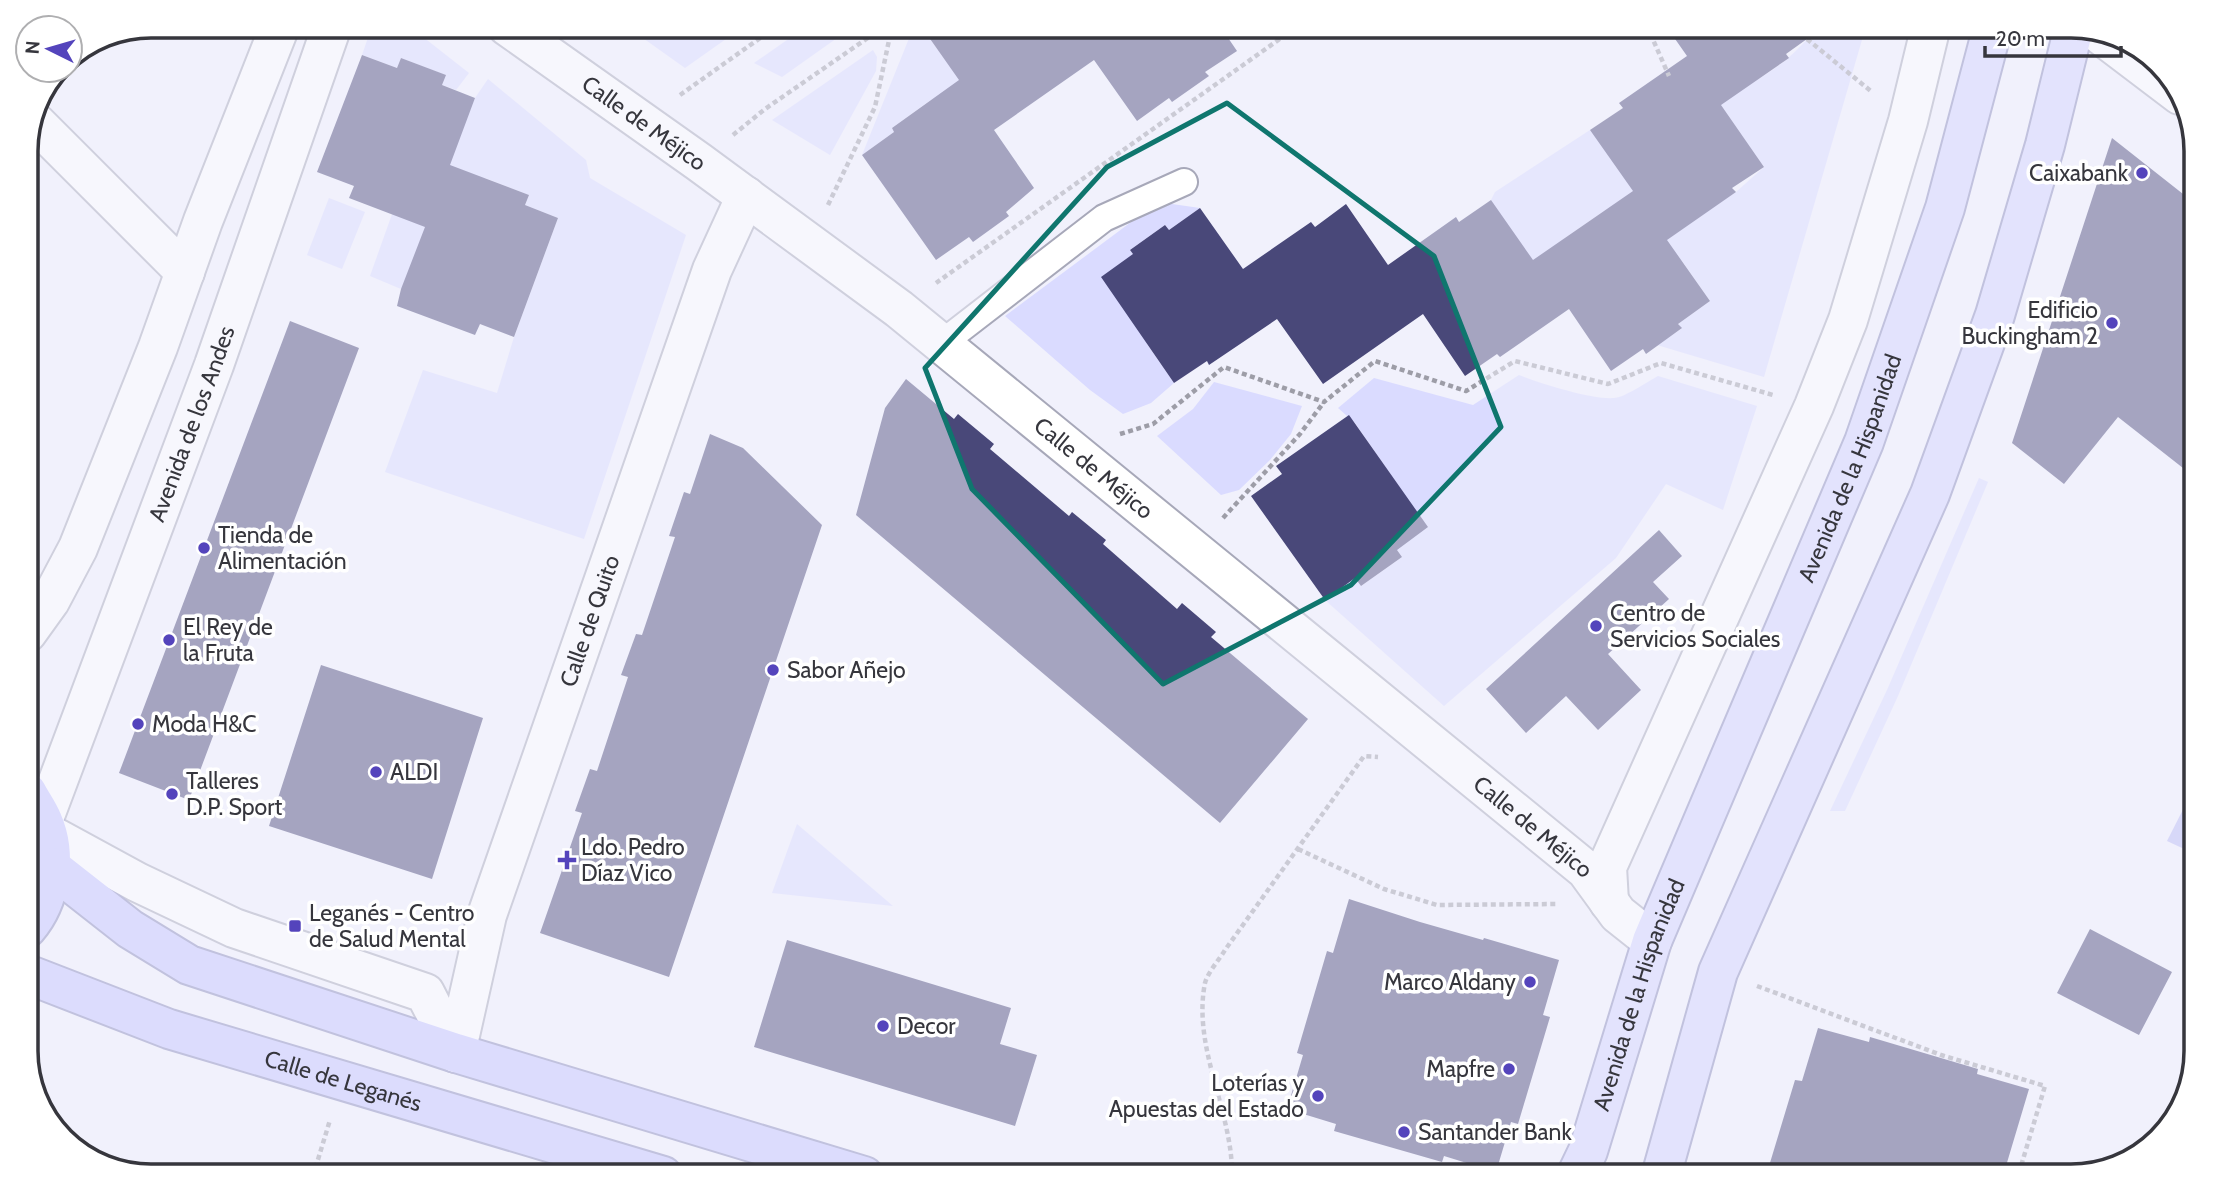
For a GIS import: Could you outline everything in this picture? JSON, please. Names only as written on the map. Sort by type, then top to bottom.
[{"type":"highway","points":[[39,908],[43,901],[42,828]]},
{"type":"highway","points":[[42,828],[130,929],[189,965],[456,1053],[824,1164]]},
{"type":"highway","name":"Calle de Leganés","points":[[39,979],[169,1029],[623,1164]]},
{"type":"main road","name":"Avenida de la Hispanidad","points":[[1582,1164],[1652,941],[1864,442],[1945,208],[1990,38]]},
{"type":"main road","points":[[1664,1164],[1718,972],[1930,494],[1995,315],[2045,145],[2071,38]]},
{"type":"street","points":[[39,616],[78,548],[275,38]]},
{"type":"street","name":"Avenida de los Andes","points":[[42,828],[214,365],[328,38]]},
{"type":"street","name":"Calle de Méjico","points":[[524,38],[899,309],[1068,450],[1586,870],[1613,908],[1652,941]]},
{"type":"street","points":[[1613,908],[1607,867],[1814,406],[1848,320],[1908,121],[1928,38]]},
{"type":"street","points":[[2120,49],[2156,76]]},
{"type":"street","points":[[41,127],[185,272]]},
{"type":"street","name":"Calle de Quito","points":[[456,1053],[487,915],[712,270],[746,196]]},
{"type":"street","points":[[42,828],[137,882],[234,928],[425,993],[456,1053]]},
{"type":"lane","points":[[941,344],[1104,218],[1184,182]]},
{"type":"path","points":[[642,122],[760,38]]},
{"type":"path","points":[[699,162],[765,109],[868,38]]},
{"type":"path","points":[[810,243],[874,107],[889,38]]},
{"type":"path","points":[[899,309],[1281,38]]},
{"type":"path","points":[[1653,38],[1670,76]]},
{"type":"path","points":[[1807,39],[1908,121]]},
{"type":"path","points":[[1193,551],[1300,434],[1324,402],[1375,361],[1466,391],[1515,361],[1608,384],[1661,363],[1814,406]]},
{"type":"path","points":[[1068,450],[1153,424],[1224,367],[1324,402]]},
{"type":"path","points":[[1232,1164],[1232,1154],[1210,1064],[1204,1019],[1206,981],[1364,756],[1383,757]]},
{"type":"path","points":[[1297,849],[1384,889],[1437,905],[1557,904]]},
{"type":"path","points":[[1548,896],[1584,926],[1594,926],[1613,908]]},
{"type":"path","points":[[1718,972],[1941,1055],[2045,1086],[2022,1164]]},
{"type":"path","points":[[317,1164],[342,1080]]},
{"type":"highlighted area","points":[[1227,103],[1434,256],[1501,427],[1351,585],[1163,684],[972,489],[925,368],[1107,167]]},
{"type":"shaded area","points":[[368,38],[424,38],[469,73],[456,90],[442,85],[445,75],[401,58],[397,68],[362,55]]},
{"type":"shaded area","points":[[643,38],[726,39],[685,68]]},
{"type":"shaded area","points":[[790,38],[837,38],[782,77],[754,63]]},
{"type":"shaded area","points":[[909,38],[929,38],[945,60],[959,50],[977,74],[928,102],[892,128],[894,132],[862,155]]},
{"type":"shaded area","points":[[1808,38],[1863,38],[1764,377],[1657,345],[1681,329],[1678,324],[1710,301],[1682,261],[1651,246],[1736,192],[1764,167],[1718,101],[1754,82],[1787,59]]},
{"type":"shaded area","points":[[873,50],[877,57],[876,71],[830,155],[772,120]]},
{"type":"shaded area","points":[[488,79],[586,160],[590,178],[686,235],[584,539],[385,472],[423,370],[497,393],[514,337],[558,218],[525,205],[529,195],[485,178],[444,175],[475,98]]},
{"type":"shaded area","points":[[1590,130],[1650,186],[1601,213],[1565,238],[1522,276],[1491,200],[1495,192]]},
{"type":"shaded area","points":[[329,198],[365,212],[342,269],[307,255]]},
{"type":"shaded area","points":[[1158,202],[1200,208],[1169,230],[1165,225],[1130,250],[1133,254],[1147,344],[1174,383],[1151,403],[1123,414],[1090,390],[1005,316]]},
{"type":"shaded area","points":[[396,203],[465,229],[401,289],[370,276]]},
{"type":"shaded area","points":[[1519,375],[1580,394],[1605,398],[1629,393],[1658,376],[1757,406],[1723,510],[1666,484],[1616,558],[1444,706],[1325,600],[1355,578],[1361,586],[1402,557],[1397,550],[1400,488],[1355,423],[1338,408],[1374,378],[1473,405]]},
{"type":"shaded area","points":[[1214,382],[1302,406],[1291,434],[1270,460],[1239,490],[1221,495],[1157,436],[1193,409]]},
{"type":"shaded area","points":[[1979,478],[1988,482],[1898,696],[1845,811],[1830,811],[1887,690]]},
{"type":"shaded area","points":[[2184,808],[2184,849],[2167,841]]},
{"type":"shaded area","points":[[797,824],[893,906],[772,893]]},
{"type":"building","points":[[929,38],[1228,38],[1237,51],[1205,72],[1209,76],[1172,102],[1169,98],[1137,121],[1094,60],[994,130],[1034,188],[1006,212],[1009,216],[973,242],[969,237],[936,260],[862,155],[894,132],[892,128],[959,80]]},
{"type":"building","points":[[1674,38],[1808,38],[1786,54],[1789,58],[1721,105],[1764,167],[1732,188],[1736,192],[1667,240],[1710,301],[1678,324],[1682,328],[1646,354],[1643,349],[1611,371],[1569,309],[1500,357],[1497,354],[1465,376],[1423,314],[1323,384],[1277,319],[1209,365],[1207,361],[1174,383],[1101,277],[1133,254],[1130,250],[1165,225],[1169,230],[1200,208],[1243,269],[1311,222],[1315,227],[1346,204],[1388,265],[1456,217],[1459,222],[1491,200],[1533,260],[1633,191],[1590,130],[1623,108],[1619,103],[1687,56]]},
{"type":"building","points":[[362,55],[397,68],[401,58],[446,75],[442,85],[475,98],[450,165],[529,195],[525,205],[558,218],[514,337],[480,324],[475,335],[397,306],[425,227],[349,198],[354,186],[317,172]]},
{"type":"building","name":"Edificio Buckingham 2","points":[[2112,138],[2184,195],[2184,469],[2118,417],[2064,484],[2012,443]]},
{"type":"building","points":[[290,321],[359,348],[189,800],[119,773]]},
{"type":"building","points":[[906,379],[954,419],[958,414],[994,444],[990,449],[1069,516],[1072,512],[1106,540],[1103,544],[1177,609],[1182,603],[1216,632],[1211,637],[1308,719],[1220,823],[856,515],[885,408]]},
{"type":"building","points":[[1349,415],[1428,527],[1397,550],[1402,557],[1361,586],[1355,578],[1325,600],[1251,496],[1282,474],[1276,466]]},
{"type":"building","points":[[710,434],[743,448],[822,525],[669,977],[540,933],[582,813],[575,811],[590,769],[597,771],[628,677],[621,675],[636,634],[642,635],[675,537],[669,536],[684,492],[690,494]]},
{"type":"building","name":"Centro de Servicios Sociales","points":[[1659,530],[1682,556],[1653,582],[1669,599],[1608,654],[1641,690],[1598,730],[1566,696],[1526,733],[1486,689]]},
{"type":"building","name":"ALDI","points":[[321,665],[483,718],[432,879],[269,826]]},
{"type":"building","points":[[1349,899],[1420,922],[1559,960],[1543,1015],[1550,1017],[1518,1124],[1511,1122],[1498,1164],[1470,1164],[1444,1156],[1442,1162],[1334,1131],[1336,1124],[1287,1109],[1303,1055],[1297,1053],[1327,951],[1333,953]]},
{"type":"building","points":[[2090,929],[2172,972],[2139,1035],[2057,993]]},
{"type":"building","name":"Decor","points":[[787,940],[1011,1008],[1000,1044],[1037,1055],[1015,1126],[754,1047]]},
{"type":"building","points":[[1818,1028],[1869,1042],[1870,1037],[1978,1069],[1977,1074],[2029,1089],[2007,1164],[1770,1164],[1795,1080],[1802,1081]]},
{"type":"place","name":"Caixabank","points":[[2142,173]]},
{"type":"place","name":"Edificio Buckingham 2","points":[[2112,323]]},
{"type":"place","name":"Tienda de Alimentación","points":[[204,548]]},
{"type":"place","name":"Centro de Servicios Sociales","points":[[1596,626]]},
{"type":"place","name":"El Rey de la Fruta","points":[[169,640]]},
{"type":"place","name":"Sabor Añejo","points":[[773,670]]},
{"type":"place","name":"Moda H&C","points":[[138,724]]},
{"type":"place","name":"ALDI","points":[[376,772]]},
{"type":"place","name":"Talleres D.P. Sport","points":[[172,794]]},
{"type":"place","name":"Ldo. Pedro Díaz Vico","points":[[567,860]]},
{"type":"place","name":"Leganés - Centro de Salud Mental","points":[[295,926]]},
{"type":"place","name":"Marco Aldany","points":[[1530,982]]},
{"type":"place","name":"Decor","points":[[883,1026]]},
{"type":"place","name":"Mapfre","points":[[1509,1069]]},
{"type":"place","name":"Loterías y Apuestas del Estado","points":[[1318,1096]]},
{"type":"place","name":"Santander Bank","points":[[1404,1132]]}]
